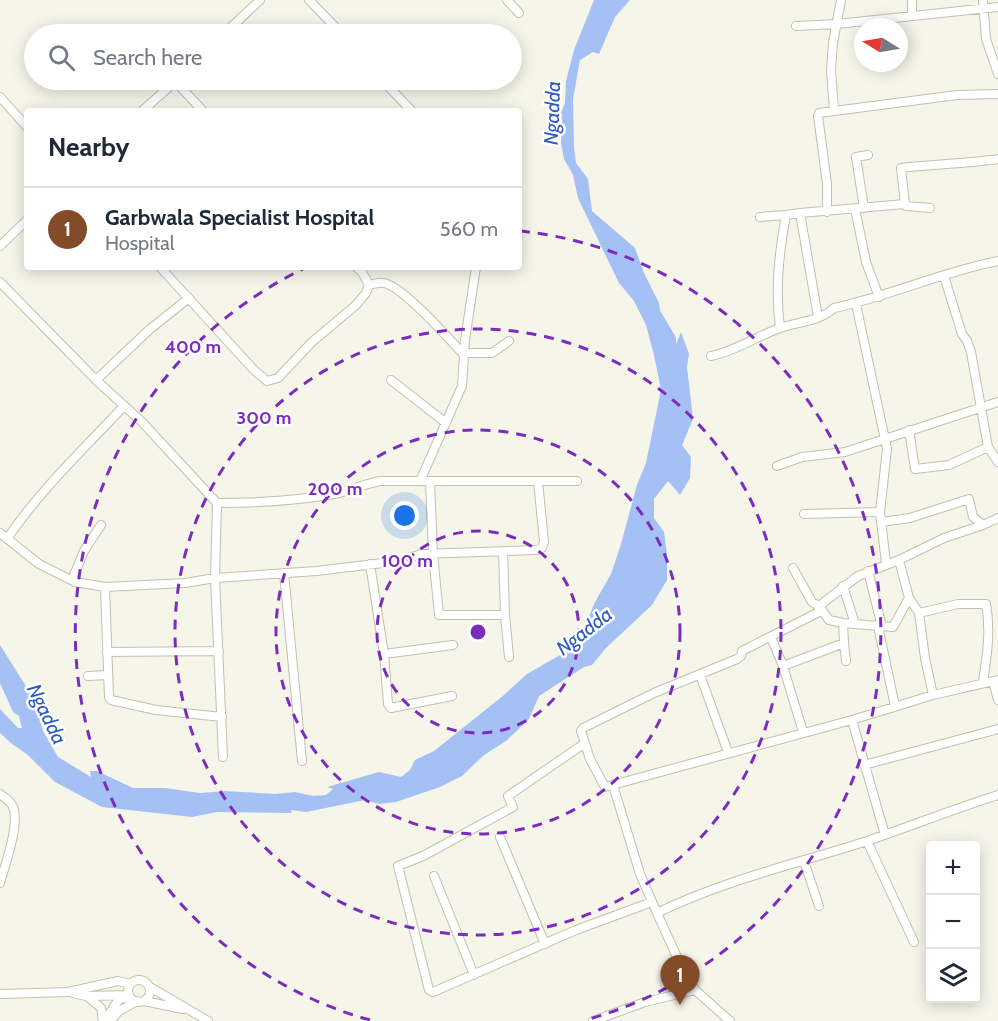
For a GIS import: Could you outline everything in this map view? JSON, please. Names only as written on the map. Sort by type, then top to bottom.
[{"type":"street","points":[[235,24],[260,0]]},
{"type":"street","points":[[309,0],[332,24]]},
{"type":"street","points":[[507,0],[519,12]]},
{"type":"street","points":[[834,111],[831,70],[842,0]]},
{"type":"street","points":[[912,0],[912,15]]},
{"type":"street","points":[[796,26],[837,24],[983,4],[998,7]]},
{"type":"street","points":[[983,4],[986,39],[998,74]]},
{"type":"street","points":[[145,108],[165,90]]},
{"type":"street","points":[[185,90],[200,108]]},
{"type":"street","points":[[392,90],[409,108]]},
{"type":"street","points":[[827,212],[819,113],[957,95],[998,94]]},
{"type":"street","points":[[0,97],[24,124]]},
{"type":"street","points":[[864,208],[856,157],[868,155]]},
{"type":"street","points":[[905,204],[901,168],[998,159]]},
{"type":"street","points":[[760,218],[905,204],[906,206],[930,208]]},
{"type":"street","points":[[855,209],[866,262],[879,297]]},
{"type":"street","points":[[800,213],[818,317]]},
{"type":"street","points":[[780,328],[777,269],[786,215]]},
{"type":"street","points":[[0,246],[24,223]]},
{"type":"street","points":[[711,356],[731,351],[754,338],[780,328],[828,314],[834,308],[879,297],[954,271],[998,261]]},
{"type":"street","points":[[163,270],[254,370],[267,381],[278,378],[312,342],[356,305],[366,293],[369,285],[360,270]]},
{"type":"street","points":[[420,481],[462,386],[476,270]]},
{"type":"street","points":[[944,276],[962,334],[971,352],[988,447],[998,462]]},
{"type":"street","points":[[0,282],[123,407],[142,422],[217,503],[215,578],[223,757]]},
{"type":"street","points":[[369,285],[384,282],[410,299],[464,354],[492,353],[509,341]]},
{"type":"street","points":[[96,380],[149,330],[189,298]]},
{"type":"street","points":[[856,304],[887,449],[880,512],[886,563]]},
{"type":"street","points":[[391,380],[446,423]]},
{"type":"street","points":[[777,466],[802,457],[845,452],[998,402]]},
{"type":"street","points":[[7,539],[22,516],[69,461],[123,407]]},
{"type":"street","points":[[909,430],[915,468],[949,465],[988,447]]},
{"type":"street","points":[[217,503],[269,503],[338,494],[364,484],[380,481],[577,481]]},
{"type":"street","points":[[430,481],[433,554],[439,615],[505,615]]},
{"type":"street","points":[[0,534],[39,564],[72,580],[105,587],[186,583],[215,578],[400,561],[411,556],[433,554],[542,548],[545,534],[538,481]]},
{"type":"street","points":[[881,522],[910,518],[969,499],[973,517],[983,525]]},
{"type":"street","points":[[804,514],[880,512]]},
{"type":"street","points":[[819,606],[843,586],[868,571],[998,518]]},
{"type":"street","points":[[72,580],[84,551],[101,525]]},
{"type":"street","points":[[503,551],[509,657]]},
{"type":"street","points":[[899,560],[909,598],[919,613],[933,695]]},
{"type":"street","points":[[370,564],[384,654],[388,704],[392,708],[452,696]]},
{"type":"street","points":[[794,568],[812,602],[819,606],[829,620],[893,627],[909,598]]},
{"type":"street","points":[[868,571],[881,623],[878,626],[895,706]]},
{"type":"street","points":[[284,573],[302,761]]},
{"type":"street","points":[[843,586],[855,624]]},
{"type":"street","points":[[105,587],[111,700],[156,710],[222,717]]},
{"type":"street","points":[[919,613],[957,604],[986,604],[990,641],[983,682]]},
{"type":"street","points":[[819,606],[819,612],[742,651],[741,656],[733,661],[654,693],[583,728],[581,731],[590,759],[605,787],[983,682],[996,680],[998,700]]},
{"type":"street","points":[[843,623],[846,662]]},
{"type":"street","points":[[771,637],[783,666],[803,732]]},
{"type":"street","points":[[783,666],[844,643]]},
{"type":"street","points":[[384,654],[453,645]]},
{"type":"street","points":[[107,652],[219,651]]},
{"type":"street","points":[[88,676],[108,675]]},
{"type":"street","points":[[699,675],[728,752]]},
{"type":"street","points":[[852,720],[885,835]]},
{"type":"street","points":[[864,765],[998,729]]},
{"type":"street","points":[[585,743],[508,796],[513,807],[423,856],[398,866],[429,990],[433,992],[576,930],[652,902]]},
{"type":"street","points":[[613,785],[640,874],[681,966],[699,996],[730,1021]]},
{"type":"street","points":[[0,794],[14,808],[15,816],[12,839],[0,883]]},
{"type":"street","points":[[657,914],[725,886],[885,835],[953,809],[998,795]]},
{"type":"street","points":[[500,837],[544,944]]},
{"type":"street","points":[[867,841],[914,942]]},
{"type":"street","points":[[804,861],[819,906]]},
{"type":"street","points":[[434,876],[474,975]]},
{"type":"street","points":[[0,994],[68,992],[118,981],[131,984],[142,980],[208,1021]]},
{"type":"street","points":[[131,984],[135,999]]},
{"type":"street","points":[[104,1021],[119,999],[135,999],[149,995],[150,987]]},
{"type":"street","points":[[593,1021],[645,1002],[695,990]]},
{"type":"street","points":[[68,992],[86,996],[135,999],[191,1011]]},
{"type":"street","points":[[86,996],[100,1008],[104,1021]]},
{"type":"street","points":[[110,1021],[135,999]]},
{"type":"water","points":[[594,0],[630,0],[615,17],[599,54],[593,52],[580,60],[573,99],[576,163],[588,179],[592,211],[635,248],[659,303],[668,365],[681,332],[689,354],[687,367],[693,419],[682,445],[691,457],[690,478],[680,495],[668,481],[654,499],[654,518],[664,532],[667,580],[652,605],[606,648],[592,665],[584,667],[539,696],[529,719],[506,741],[484,755],[462,776],[440,787],[396,802],[379,804],[365,800],[306,812],[291,810],[292,813],[217,812],[192,817],[102,807],[55,782],[28,755],[0,733],[0,709],[18,728],[22,728],[19,716],[13,712],[0,683],[0,645],[34,699],[43,731],[58,757],[91,777],[90,771],[97,771],[133,788],[165,788],[200,793],[295,792],[313,796],[326,795],[333,789],[327,787],[379,772],[401,777],[410,770],[415,760],[434,751],[527,674],[560,655],[580,638],[595,602],[611,574],[621,544],[637,485],[646,463],[661,390],[646,325],[634,301],[619,283],[578,198],[573,175],[564,159],[561,143],[561,113],[565,103],[566,81],[574,50]]},
{"type":"waterway","name":"Ngadda","points":[[654,312],[670,339],[671,374]]},
{"type":"place","name":"Garbwala Specialist Hospital","points":[[680,1005]]}]
